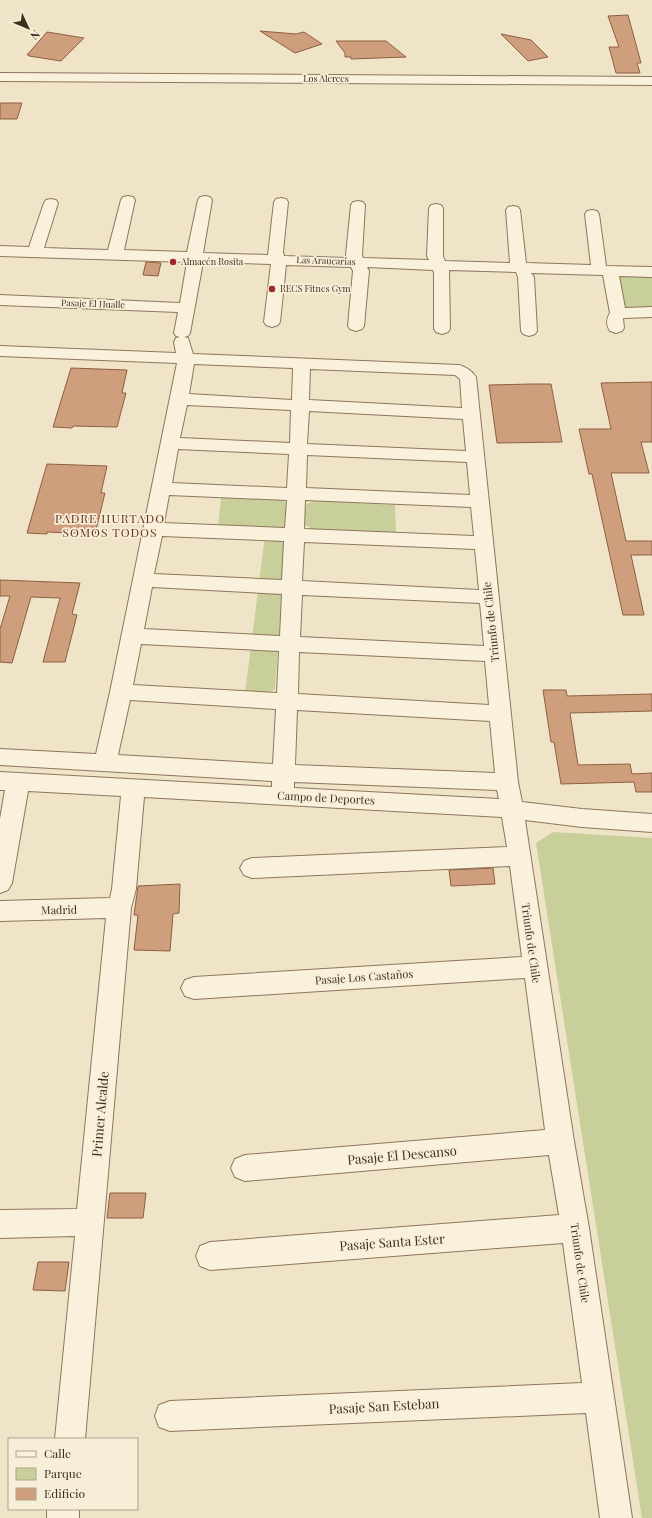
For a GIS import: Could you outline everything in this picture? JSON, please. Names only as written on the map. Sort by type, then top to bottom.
[{"type":"street","name":"Los Alerces","points":[[0,77],[652,81]]},
{"type":"street","points":[[115,254],[128,200]]},
{"type":"street","points":[[104,763],[132,636],[179,399],[186,308],[205,200]]},
{"type":"street","points":[[272,322],[279,267],[275,252],[281,202]]},
{"type":"street","points":[[35,252],[51,203]]},
{"type":"street","points":[[356,326],[361,271],[354,255],[358,205]]},
{"type":"street","points":[[436,208],[435,256],[442,273],[442,329]]},
{"type":"street","points":[[513,210],[517,261],[526,278],[529,331]]},
{"type":"street","points":[[592,214],[617,320],[652,312]]},
{"type":"street","name":"Las Araucarias","points":[[0,252],[115,254],[652,272]]},
{"type":"street","name":"Pasaje El Hualle","points":[[0,300],[186,308]]},
{"type":"street","points":[[0,350],[183,344],[302,363],[283,796]]},
{"type":"street","name":"Triunfo de Chile","points":[[302,363],[459,370],[468,378],[507,782],[520,856],[534,967],[560,1141],[575,1228],[616,1518]]},
{"type":"street","points":[[179,399],[471,414]]},
{"type":"street","points":[[170,443],[475,457]]},
{"type":"street","points":[[161,489],[480,501]]},
{"type":"street","points":[[153,529],[484,543]]},
{"type":"street","points":[[143,580],[489,597]]},
{"type":"street","points":[[132,636],[494,654]]},
{"type":"street","points":[[120,692],[500,714]]},
{"type":"street","name":"Campo de Deportes","points":[[0,757],[285,773],[507,782]]},
{"type":"street","points":[[0,883],[9,782]]},
{"type":"street","name":"Campo de Deportes","points":[[9,782],[512,809],[581,819],[652,823]]},
{"type":"street","name":"Primer Alcalde","points":[[70,1438],[119,908],[124,889],[133,789]]},
{"type":"street","points":[[252,868],[520,856]]},
{"type":"street","name":"Madrid","points":[[0,911],[119,908]]},
{"type":"street","name":"Pasaje Los Castaños","points":[[194,988],[534,967]]},
{"type":"street","name":"Pasaje El Descanso","points":[[245,1168],[560,1141]]},
{"type":"street","points":[[0,1224],[90,1222]]},
{"type":"street","name":"Pasaje Santa Ester","points":[[210,1256],[575,1228]]},
{"type":"street","name":"Pasaje San Esteban","points":[[170,1416],[598,1397]]},
{"type":"green space","points":[[617,274],[652,274],[652,310],[624,310]]},
{"type":"green space","points":[[221,498],[282,500],[288,504],[275,689],[268,694],[245,693],[266,528],[218,526]]},
{"type":"green space","points":[[314,501],[395,505],[396,534],[312,529],[304,524],[305,505]]},
{"type":"green space","points":[[553,832],[652,838],[652,1518],[642,1518],[536,843]]},
{"type":"building","points":[[628,15],[641,63],[637,63],[640,73],[616,73],[609,47],[619,47],[608,16]]},
{"type":"building","points":[[260,31],[296,34],[304,32],[322,44],[295,53]]},
{"type":"building","points":[[47,32],[84,38],[61,61],[27,55]]},
{"type":"building","points":[[501,34],[531,40],[548,57],[528,61]]},
{"type":"building","points":[[336,41],[386,41],[406,57],[351,59],[351,57],[345,57],[345,53]]},
{"type":"building","points":[[0,103],[22,103],[17,119],[0,119]]},
{"type":"building","points":[[146,262],[161,263],[158,276],[143,275]]},
{"type":"building","points":[[71,368],[127,370],[122,393],[126,393],[117,427],[53,427]]},
{"type":"building","points":[[652,382],[652,442],[641,442],[649,473],[611,473],[626,541],[652,541],[652,555],[631,555],[644,615],[623,615],[592,474],[589,474],[579,429],[611,429],[601,383]]},
{"type":"building","points":[[551,384],[562,442],[497,443],[489,385]]},
{"type":"building","points":[[47,464],[107,466],[101,493],[105,493],[95,534],[47,532],[47,534],[27,533]]},
{"type":"building","points":[[0,580],[80,583],[72,614],[77,615],[65,662],[43,662],[60,598],[31,597],[12,663],[0,662],[0,629],[10,596],[0,596]]},
{"type":"building","points":[[543,690],[566,690],[567,696],[652,694],[652,711],[570,713],[578,765],[630,764],[632,774],[652,773],[652,792],[636,792],[634,782],[561,784],[554,742],[551,742]]},
{"type":"building","points":[[493,868],[495,884],[451,886],[449,870]]},
{"type":"building","points":[[180,884],[179,913],[173,914],[170,951],[134,950],[138,915],[134,915],[138,886]]},
{"type":"building","points":[[110,1193],[146,1193],[143,1218],[107,1218]]},
{"type":"building","points":[[38,1262],[69,1262],[65,1291],[33,1290]]},
{"type":"place","name":"Almacén Rosita","points":[[173,262]]},
{"type":"place","name":"RECS Fitnes Gym","points":[[272,289]]},
{"type":"district","name":"PADRE HURTADO SOMOS TODOS","points":[[110,526]]}]
